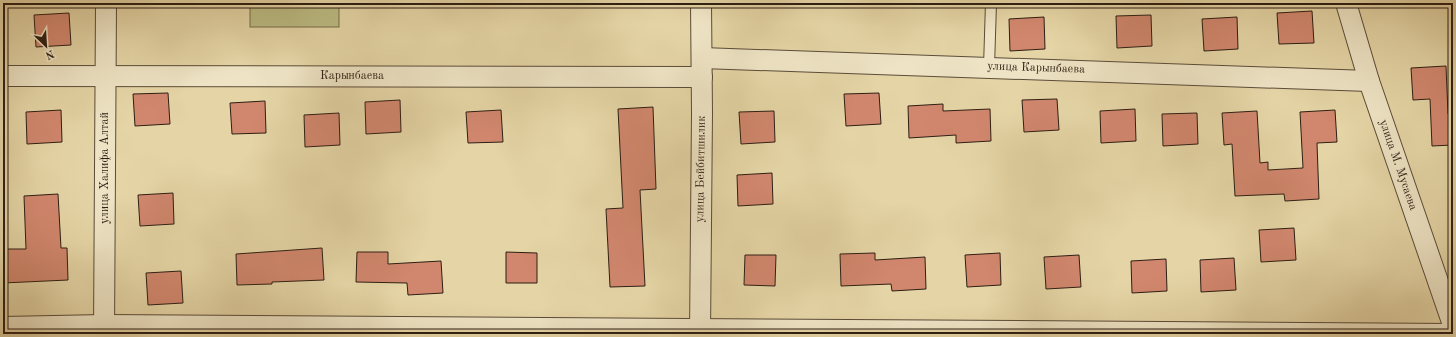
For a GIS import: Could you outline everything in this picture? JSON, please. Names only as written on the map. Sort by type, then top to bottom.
[{"type":"street","name":"улица Халифа Алтай","points":[[104,329],[106,3]]},
{"type":"street","name":"улица Бейбитшилик","points":[[700,331],[701,3]]},
{"type":"street","name":"улица М. Мусаева","points":[[1346,3],[1369,81],[1453,325]]},
{"type":"street","name":"Карынбаева","points":[[3,76],[702,67]]},
{"type":"street","name":"улица Карынбаева","points":[[702,67],[989,67],[1369,81]]},
{"type":"street","points":[[3,327],[104,329],[1453,334]]},
{"type":"lane","points":[[989,67],[991,3]]},
{"type":"green space","points":[[250,3],[339,3],[339,27],[250,27]]},
{"type":"building","points":[[1312,11],[1314,43],[1279,44],[1277,13]]},
{"type":"building","points":[[69,13],[71,45],[36,47],[34,15]]},
{"type":"building","points":[[1151,15],[1152,46],[1117,48],[1116,16]]},
{"type":"building","points":[[1044,17],[1045,49],[1010,51],[1009,19]]},
{"type":"building","points":[[1237,17],[1238,49],[1204,51],[1202,19]]},
{"type":"building","points":[[1446,66],[1448,114],[1453,113],[1453,145],[1432,146],[1430,99],[1413,100],[1411,68]]},
{"type":"building","points":[[168,93],[170,124],[135,126],[133,94]]},
{"type":"building","points":[[879,93],[881,124],[846,126],[844,94]]},
{"type":"building","points":[[1057,99],[1059,130],[1024,132],[1022,100]]},
{"type":"building","points":[[400,100],[401,132],[366,134],[365,102]]},
{"type":"building","points":[[265,101],[266,133],[232,134],[230,103]]},
{"type":"building","points":[[943,104],[943,111],[990,109],[991,141],[956,143],[956,135],[909,138],[908,106]]},
{"type":"building","points":[[653,107],[656,189],[640,190],[645,286],[610,287],[606,209],[623,208],[618,109]]},
{"type":"building","points":[[1135,109],[1136,141],[1101,143],[1100,111]]},
{"type":"building","points":[[61,110],[62,142],[27,144],[26,112]]},
{"type":"building","points":[[501,110],[503,142],[468,143],[466,112]]},
{"type":"building","points":[[1335,110],[1337,142],[1317,143],[1319,199],[1285,201],[1284,194],[1235,196],[1232,144],[1224,145],[1222,113],[1257,111],[1260,163],[1268,162],[1268,170],[1303,168],[1300,112]]},
{"type":"building","points":[[774,111],[775,142],[741,144],[739,112]]},
{"type":"building","points":[[339,113],[340,145],[305,147],[304,115]]},
{"type":"building","points":[[1197,113],[1198,144],[1163,146],[1162,114]]},
{"type":"building","points":[[772,173],[773,204],[738,206],[737,175]]},
{"type":"building","points":[[173,193],[174,224],[140,226],[138,195]]},
{"type":"building","points":[[58,194],[61,248],[67,248],[68,280],[3,283],[3,249],[26,249],[24,196]]},
{"type":"building","points":[[1294,228],[1296,260],[1261,262],[1259,230]]},
{"type":"building","points":[[322,248],[324,280],[237,285],[236,254]]},
{"type":"building","points":[[357,252],[388,252],[388,264],[441,261],[443,293],[408,295],[407,283],[356,282]]},
{"type":"building","points":[[506,252],[537,253],[537,283],[506,283]]},
{"type":"building","points":[[875,253],[875,260],[925,257],[926,289],[892,291],[891,284],[841,286],[840,254]]},
{"type":"building","points":[[1000,253],[1001,285],[967,287],[965,255]]},
{"type":"building","points":[[745,255],[776,255],[775,286],[744,285]]},
{"type":"building","points":[[1079,255],[1081,287],[1046,289],[1044,257]]},
{"type":"building","points":[[1234,258],[1236,290],[1201,292],[1200,260]]},
{"type":"building","points":[[1166,259],[1167,291],[1132,293],[1131,261]]},
{"type":"building","points":[[181,271],[183,303],[148,305],[146,273]]}]
